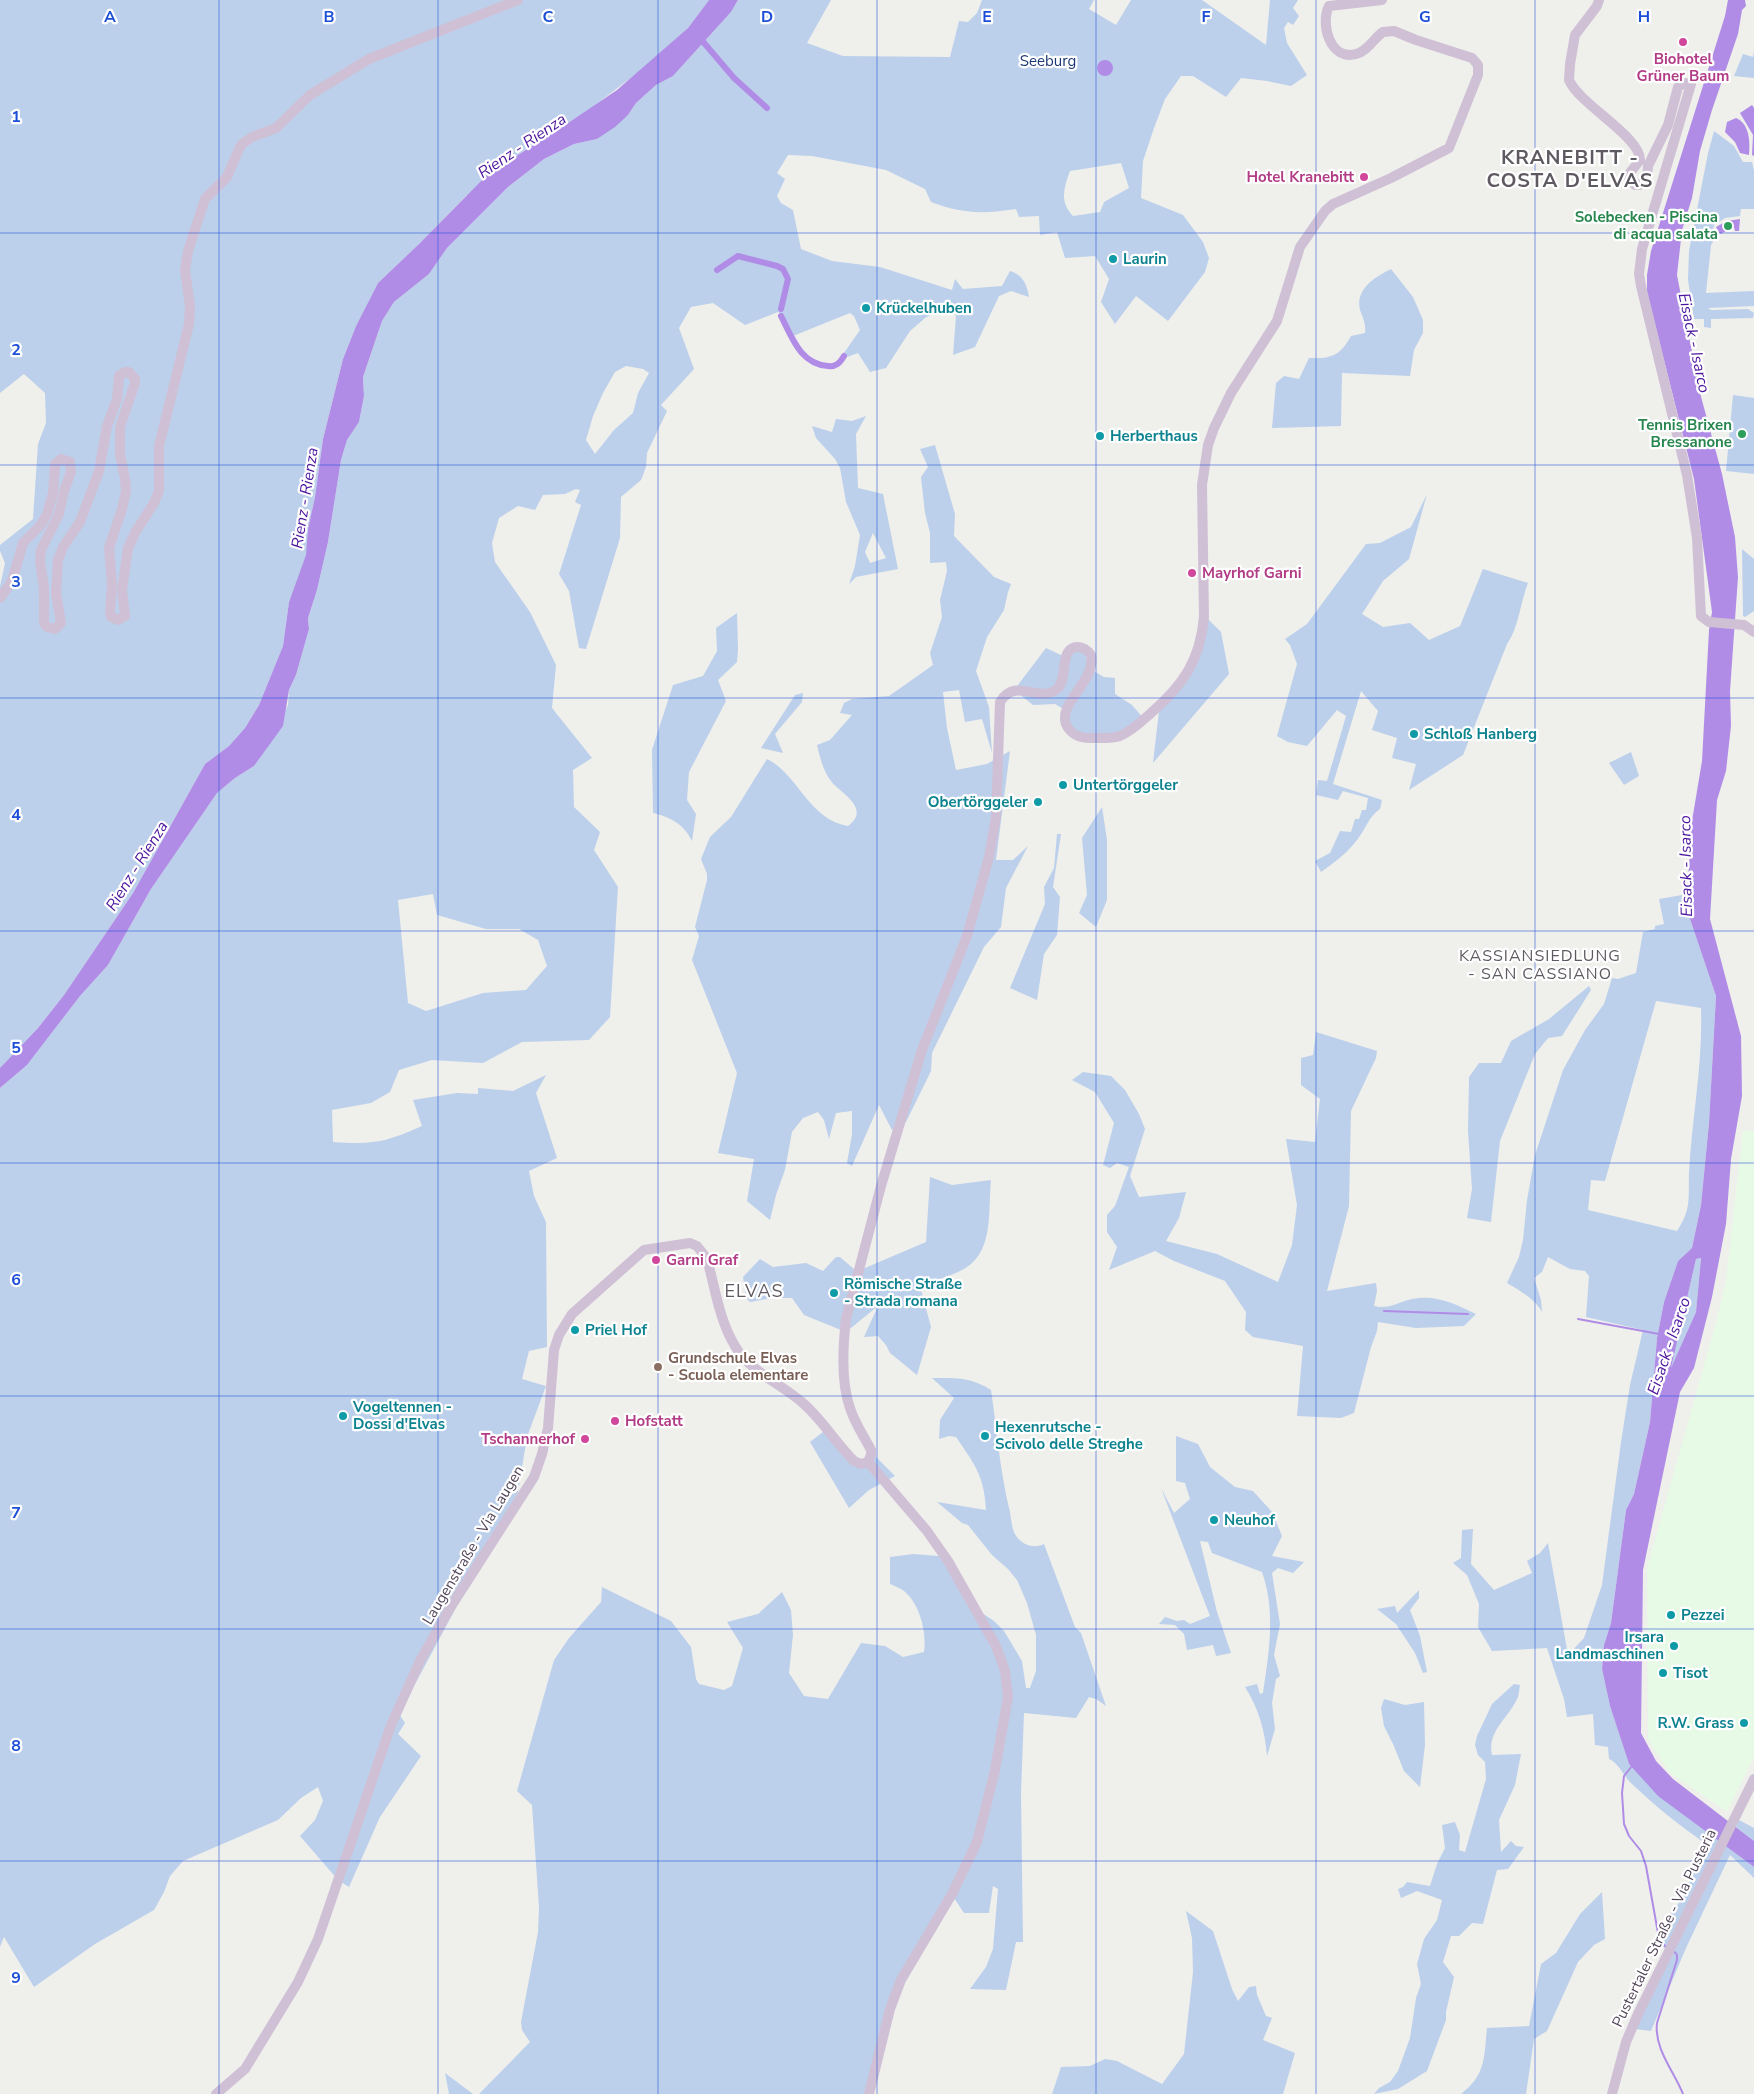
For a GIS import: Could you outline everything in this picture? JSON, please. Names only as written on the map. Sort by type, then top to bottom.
[{"type":"street","points":[[0,598],[12,581],[23,543],[40,526],[48,514],[54,492],[54,464],[60,460],[70,462],[71,472],[64,491],[59,514],[44,542],[40,561],[44,588],[44,623],[47,627],[55,629],[61,623],[56,593],[58,560],[63,547],[80,522],[99,471],[108,426],[117,399],[119,376],[129,372],[135,379],[135,383],[123,414],[120,438],[120,454],[126,479],[125,499],[112,536],[108,556],[112,585],[111,617],[118,620],[126,616],[122,590],[128,548],[136,531],[154,503],[159,490],[159,446],[189,324],[190,306],[185,280],[186,261],[205,199],[227,177],[238,149],[242,144],[252,137],[276,128],[310,95],[369,59],[518,0]]},
{"type":"street","points":[[869,2094],[890,2009],[901,1980],[952,1894],[977,1842],[996,1762],[1008,1697],[1005,1670],[996,1646],[948,1561],[927,1531],[868,1462],[871,1450],[855,1423],[849,1407],[846,1390],[844,1337],[846,1319],[881,1186],[922,1050],[967,936],[990,857],[996,817],[999,772],[1000,702],[1008,692],[1014,690],[1048,694],[1056,690],[1063,678],[1066,657],[1073,648],[1083,648],[1088,651],[1092,661],[1087,678],[1065,710],[1066,726],[1076,736],[1110,738],[1130,731],[1174,692],[1185,678],[1197,654],[1202,635],[1204,580],[1202,485],[1211,436],[1242,374],[1248,368],[1277,321],[1300,247],[1325,212],[1343,199],[1444,151],[1452,143],[1478,75],[1478,65],[1472,58],[1394,31],[1383,32],[1357,54],[1349,55],[1340,52],[1334,46],[1325,27],[1329,6],[1382,0]]},
{"type":"street","points":[[1599,0],[1597,6],[1574,34],[1569,80],[1582,96],[1637,147],[1640,160],[1629,174],[1629,178],[1635,185],[1640,185],[1647,178],[1648,166],[1668,125],[1678,87],[1684,83],[1691,84],[1648,224],[1642,249],[1640,274],[1644,306],[1687,475],[1705,619],[1741,625],[1754,632]]},
{"type":"street","points":[[1741,625],[1754,620]]},
{"type":"street","name":"Laugenstraße - Via Laugen","points":[[216,2094],[246,2069],[298,1982],[320,1930],[391,1726],[420,1661],[450,1608],[534,1477],[548,1428],[554,1350],[558,1335],[572,1314],[644,1250],[683,1243],[694,1244],[706,1259],[728,1332],[741,1355],[805,1405],[854,1461],[861,1464],[868,1462]]},
{"type":"street","name":"Pustertaler Straße - Via Pusteria","points":[[1612,2094],[1626,2042],[1754,1779]]},
{"type":"shaded area","points":[[1743,1130],[1754,1131],[1754,1757],[1727,1812],[1669,1772],[1648,1740],[1647,1568],[1726,1281]]},
{"type":"green space","points":[[0,0],[709,0],[688,28],[640,71],[591,108],[511,159],[466,196],[378,283],[356,326],[343,359],[323,439],[315,497],[308,529],[307,555],[289,602],[283,646],[259,705],[245,728],[229,746],[205,764],[133,893],[64,995],[38,1028],[0,1068],[0,586],[5,563],[0,551],[0,545],[33,519],[38,444],[46,423],[45,393],[24,374],[0,393]]},
{"type":"green space","name":"Seeburg","points":[[738,0],[831,0],[807,43],[843,56],[950,57],[959,21],[968,22],[977,13],[982,0],[1094,0],[1089,9],[1116,25],[1131,0],[1202,0],[1266,45],[1270,0],[1298,0],[1293,8],[1299,16],[1293,25],[1288,22],[1284,28],[1287,43],[1307,75],[1291,86],[1241,78],[1226,97],[1193,76],[1181,76],[1165,99],[1143,161],[1141,198],[1183,215],[1203,242],[1209,258],[1205,272],[1168,321],[1136,296],[1115,324],[1101,302],[1109,279],[1095,256],[1065,258],[1057,232],[1040,235],[1039,216],[1019,217],[1016,209],[973,212],[953,209],[931,202],[925,189],[886,170],[812,156],[788,155],[777,173],[785,179],[777,196],[781,203],[793,210],[801,249],[832,261],[880,267],[952,290],[955,279],[963,289],[1002,286],[1010,271],[1024,281],[1029,297],[1011,291],[999,296],[975,347],[953,355],[956,316],[949,305],[925,318],[910,331],[886,368],[870,372],[858,353],[839,360],[860,330],[854,316],[850,313],[793,336],[782,315],[778,312],[745,325],[713,303],[691,307],[679,328],[694,369],[661,405],[667,411],[647,453],[646,467],[641,480],[621,497],[620,538],[586,649],[579,648],[569,591],[559,574],[581,505],[575,502],[580,490],[576,489],[565,494],[543,495],[535,510],[518,506],[499,518],[492,543],[495,562],[530,612],[556,665],[552,708],[592,758],[573,770],[574,807],[600,832],[594,850],[618,887],[610,1017],[589,1040],[522,1042],[483,1063],[432,1060],[399,1070],[390,1092],[371,1103],[332,1110],[333,1142],[359,1143],[379,1141],[399,1136],[422,1126],[413,1100],[457,1093],[478,1094],[478,1088],[513,1091],[546,1075],[536,1093],[557,1158],[529,1171],[534,1196],[546,1222],[547,1347],[529,1351],[522,1379],[546,1386],[527,1437],[518,1492],[399,1714],[405,1723],[398,1734],[421,1756],[380,1817],[349,1887],[338,1880],[300,1836],[315,1820],[323,1801],[318,1787],[301,1798],[278,1820],[183,1861],[170,1876],[154,1910],[95,1944],[34,1987],[4,1937],[0,1947],[0,1088],[27,1065],[80,996],[108,965],[151,889],[217,793],[235,778],[254,766],[267,747],[288,705],[289,690],[296,675],[309,629],[308,618],[317,590],[328,542],[341,460],[347,440],[359,422],[364,396],[363,377],[382,321],[394,302],[429,274],[447,248],[508,187],[544,159],[574,144],[597,139],[628,115],[636,103],[656,85],[673,76],[731,12]],"holes":[[[1121,163],[1129,188],[1104,202],[1100,212],[1073,216],[1064,200],[1070,171]],[[626,366],[643,369],[649,373],[638,393],[633,413],[614,430],[595,454],[586,440],[593,416],[615,372]],[[433,894],[437,915],[486,929],[519,929],[538,940],[547,966],[526,990],[483,993],[426,1011],[408,1003],[398,900]]]},
{"type":"green space","points":[[1754,51],[1754,78],[1734,76],[1743,54],[1753,57]]},
{"type":"green space","points":[[1714,131],[1734,146],[1743,162],[1752,162],[1754,171],[1754,209],[1741,209],[1740,216],[1725,218],[1714,225],[1713,230],[1717,236],[1711,245],[1706,293],[1754,291],[1754,306],[1708,308],[1711,310],[1748,309],[1754,313],[1753,318],[1711,319],[1711,328],[1704,327],[1704,319],[1694,319],[1688,280],[1689,251]]},
{"type":"green space","points":[[1391,269],[1413,297],[1423,320],[1423,333],[1414,350],[1410,376],[1342,373],[1341,426],[1272,428],[1276,383],[1284,376],[1299,379],[1309,358],[1323,358],[1334,355],[1343,348],[1351,336],[1365,333],[1365,324],[1359,303],[1360,296],[1373,280]]},
{"type":"green space","name":"Tennis Brixen Bressanone","points":[[1733,395],[1754,398],[1754,474],[1726,471]]},
{"type":"green space","points":[[866,416],[856,434],[858,488],[883,494],[898,569],[856,577],[849,584],[855,566],[860,535],[846,502],[840,468],[835,459],[816,438],[812,426],[832,432],[836,419],[852,421]],"holes":[[[873,533],[886,558],[870,563],[865,552]]]},
{"type":"green space","points":[[935,445],[955,514],[954,536],[994,577],[1011,584],[1004,610],[987,637],[976,671],[989,707],[992,753],[982,719],[965,722],[959,690],[943,692],[947,728],[956,770],[987,764],[1010,751],[996,860],[1013,860],[1028,846],[1006,888],[1001,927],[984,947],[932,1053],[931,1071],[906,1122],[892,1130],[879,1105],[852,1166],[847,1163],[852,1134],[852,1111],[836,1113],[829,1139],[824,1120],[818,1112],[803,1118],[792,1132],[785,1170],[770,1220],[747,1201],[754,1159],[718,1153],[737,1073],[692,960],[699,936],[695,927],[707,880],[707,874],[701,859],[710,837],[731,817],[767,759],[787,775],[823,815],[835,822],[848,826],[855,819],[856,807],[828,777],[817,745],[830,740],[852,715],[840,713],[844,703],[852,699],[889,696],[933,665],[930,653],[942,617],[940,600],[947,571],[946,562],[930,563],[930,533],[925,513],[921,477],[928,467],[920,449]]},
{"type":"green space","points":[[1427,494],[1409,559],[1383,581],[1362,614],[1383,627],[1410,623],[1429,640],[1460,626],[1483,569],[1528,583],[1517,623],[1463,755],[1409,790],[1416,764],[1392,758],[1397,738],[1372,730],[1378,711],[1361,691],[1333,784],[1382,800],[1380,809],[1367,823],[1353,845],[1340,858],[1321,872],[1315,861],[1330,853],[1340,831],[1351,832],[1355,819],[1359,819],[1362,810],[1366,810],[1368,798],[1343,791],[1338,800],[1316,795],[1318,780],[1327,781],[1346,716],[1337,710],[1307,746],[1288,742],[1277,736],[1297,664],[1290,645],[1285,639],[1307,624],[1366,544],[1380,543],[1411,527]]},
{"type":"green space","points":[[1742,549],[1754,559],[1754,611],[1745,617],[1743,616]]},
{"type":"green space","points":[[737,613],[737,662],[718,680],[726,701],[689,772],[687,800],[696,814],[692,841],[685,830],[676,822],[653,813],[652,750],[673,685],[703,676],[717,651],[716,628]]},
{"type":"green space","points":[[1208,619],[1221,632],[1229,674],[1153,763],[1159,711],[1174,692]]},
{"type":"green space","points":[[1046,648],[1065,657],[1083,648],[1090,669],[1104,677],[1115,678],[1115,694],[1132,705],[1144,719],[1120,736],[1076,736],[1065,710],[1055,704],[1033,705],[1014,690]]},
{"type":"green space","points":[[803,693],[802,702],[775,734],[783,753],[761,748],[795,695]]},
{"type":"green space","points":[[1631,752],[1639,776],[1624,785],[1609,763]]},
{"type":"green space","points":[[1102,807],[1107,840],[1107,900],[1096,927],[1079,913],[1087,895],[1082,838]]},
{"type":"green space","points":[[1057,834],[1061,834],[1053,887],[1060,897],[1057,935],[1044,954],[1037,1000],[1010,988],[1045,904],[1044,887],[1054,868]]},
{"type":"green space","points":[[1687,895],[1690,919],[1716,996],[1709,1123],[1701,1205],[1692,1248],[1678,1261],[1664,1302],[1657,1338],[1650,1422],[1634,1494],[1626,1510],[1611,1623],[1604,1645],[1602,1669],[1610,1706],[1629,1764],[1690,1819],[1754,1867],[1754,1878],[1730,1855],[1686,1948],[1651,2031],[1635,2029],[1669,1950],[1663,1947],[1659,1941],[1661,1926],[1677,1906],[1688,1886],[1706,1844],[1649,1800],[1632,1784],[1615,1763],[1609,1759],[1608,1747],[1595,1745],[1593,1714],[1567,1717],[1564,1699],[1547,1648],[1492,1651],[1478,1627],[1479,1604],[1467,1575],[1453,1563],[1461,1558],[1462,1530],[1473,1529],[1471,1564],[1494,1590],[1532,1573],[1527,1561],[1540,1553],[1548,1543],[1568,1655],[1584,1638],[1602,1585],[1630,1385],[1643,1330],[1586,1317],[1589,1276],[1585,1271],[1570,1269],[1548,1257],[1542,1272],[1534,1278],[1541,1300],[1542,1312],[1531,1299],[1507,1283],[1519,1257],[1523,1240],[1527,1200],[1535,1155],[1563,1070],[1585,1030],[1604,1004],[1612,978],[1618,979],[1636,973],[1643,932],[1664,924],[1659,899]],"holes":[[[1656,1001],[1701,1008],[1699,1070],[1690,1152],[1688,1203],[1682,1223],[1677,1231],[1588,1210],[1591,1180],[1605,1181]]]},
{"type":"green space","points":[[1589,986],[1591,990],[1562,1036],[1548,1038],[1535,1054],[1500,1141],[1491,1222],[1467,1218],[1472,1189],[1468,1131],[1469,1077],[1479,1063],[1501,1063],[1511,1041],[1549,1019]]},
{"type":"green space","points":[[1316,1032],[1377,1051],[1376,1058],[1351,1111],[1349,1206],[1327,1291],[1376,1283],[1377,1291],[1374,1306],[1388,1306],[1412,1299],[1429,1298],[1453,1304],[1476,1314],[1464,1326],[1416,1328],[1378,1322],[1354,1413],[1341,1418],[1297,1416],[1303,1346],[1253,1337],[1245,1330],[1246,1312],[1225,1281],[1174,1261],[1155,1251],[1109,1270],[1117,1247],[1107,1232],[1107,1215],[1115,1206],[1129,1167],[1117,1163],[1110,1168],[1103,1165],[1114,1123],[1095,1092],[1072,1080],[1083,1072],[1111,1076],[1125,1090],[1139,1114],[1145,1129],[1130,1176],[1139,1197],[1186,1192],[1179,1218],[1166,1241],[1217,1254],[1278,1282],[1292,1245],[1297,1205],[1286,1139],[1315,1142],[1320,1099],[1301,1085],[1301,1058],[1313,1055]]},
{"type":"green space","points":[[930,1177],[952,1185],[991,1180],[989,1216],[986,1239],[976,1259],[962,1270],[920,1286],[931,1327],[917,1375],[890,1353],[878,1336],[864,1337],[878,1306],[846,1332],[804,1315],[792,1298],[772,1298],[750,1302],[746,1298],[743,1277],[760,1259],[773,1267],[806,1263],[823,1271],[836,1257],[840,1257],[855,1270],[865,1268],[926,1242]]},
{"type":"green space","points":[[1701,1258],[1696,1312],[1670,1371],[1696,1259]]},
{"type":"green space","points":[[932,1378],[970,1380],[991,1390],[1001,1467],[1014,1532],[1021,1541],[1028,1545],[1044,1544],[1075,1627],[1081,1633],[1106,1706],[1096,1699],[1089,1697],[1076,1718],[1024,1713],[1021,1793],[1023,1942],[1016,1942],[1006,1990],[970,1989],[986,1967],[993,1949],[998,1889],[993,1886],[989,1913],[964,1913],[952,1895],[897,1990],[864,2094],[479,2094],[530,2042],[522,2030],[521,2022],[538,1932],[539,1908],[532,1805],[517,1791],[554,1660],[569,1638],[601,1602],[602,1587],[671,1621],[691,1647],[696,1679],[699,1684],[724,1690],[732,1686],[743,1648],[727,1622],[758,1614],[782,1592],[791,1610],[793,1635],[789,1673],[804,1696],[828,1699],[861,1643],[885,1646],[903,1657],[924,1652],[923,1628],[914,1603],[904,1591],[890,1584],[890,1557],[913,1554],[939,1556],[982,1613],[1004,1631],[1022,1661],[1026,1688],[1030,1688],[1036,1671],[1036,1635],[1027,1603],[1017,1580],[992,1555],[968,1525],[962,1523],[937,1502],[986,1510],[981,1479],[968,1455],[956,1437],[949,1436],[939,1439],[940,1420],[954,1398]]},
{"type":"green space","points":[[828,1428],[856,1460],[876,1457],[895,1476],[869,1490],[849,1508],[810,1442]]},
{"type":"green space","points":[[1176,1436],[1198,1444],[1210,1467],[1235,1487],[1253,1491],[1272,1512],[1282,1536],[1272,1556],[1304,1562],[1293,1573],[1278,1568],[1272,1573],[1280,1624],[1274,1655],[1280,1676],[1276,1679],[1272,1703],[1275,1729],[1267,1756],[1260,1720],[1245,1687],[1257,1684],[1260,1694],[1263,1693],[1269,1647],[1270,1617],[1269,1602],[1262,1572],[1212,1553],[1208,1542],[1200,1541],[1217,1612],[1231,1653],[1216,1656],[1213,1645],[1187,1650],[1184,1634],[1175,1625],[1159,1624],[1165,1617],[1177,1621],[1184,1620],[1190,1624],[1210,1616],[1161,1488],[1174,1513],[1190,1499],[1185,1483],[1176,1481]]},
{"type":"green space","points":[[1419,1590],[1419,1598],[1410,1610],[1420,1636],[1427,1672],[1423,1673],[1415,1653],[1396,1624],[1377,1609],[1395,1606],[1397,1613]]},
{"type":"green space","points":[[1514,1684],[1520,1685],[1518,1698],[1495,1733],[1491,1747],[1492,1755],[1521,1754],[1515,1785],[1499,1820],[1501,1852],[1511,1841],[1516,1846],[1524,1847],[1508,1869],[1497,1870],[1483,1924],[1472,1923],[1459,1936],[1451,1936],[1443,1962],[1454,1977],[1446,2020],[1427,2071],[1398,2089],[1374,2094],[1379,2088],[1390,2082],[1398,2071],[1410,2038],[1416,1998],[1421,1984],[1417,1964],[1424,1939],[1437,1920],[1442,1900],[1417,1891],[1401,1898],[1398,1889],[1407,1882],[1430,1886],[1437,1864],[1445,1848],[1442,1825],[1455,1822],[1460,1835],[1459,1850],[1465,1852],[1486,1779],[1485,1762],[1478,1755],[1475,1745],[1477,1736],[1492,1704]]},
{"type":"green space","points":[[1384,1699],[1405,1705],[1424,1702],[1425,1745],[1420,1787],[1404,1771],[1384,1726],[1381,1708]]},
{"type":"green space","points":[[1739,1820],[1754,1828],[1754,1841],[1736,1827]]},
{"type":"green space","points":[[1602,1892],[1605,1939],[1594,1945],[1578,1962],[1547,2031],[1534,2039],[1526,2094],[1461,2094],[1475,2080],[1482,2065],[1487,2028],[1529,2026],[1541,1964],[1556,1953],[1580,1914]]},
{"type":"green space","points":[[1186,1911],[1213,1931],[1232,1989],[1238,2001],[1249,1987],[1256,1986],[1257,1995],[1266,2016],[1272,2018],[1263,2040],[1295,2053],[1283,2094],[1052,2094],[1061,2067],[1090,2066],[1105,2059],[1117,2061],[1162,2084],[1184,2054],[1193,1972],[1192,1938]]},
{"type":"green space","points":[[445,2073],[473,2094],[449,2094]]},
{"type":"water","points":[[709,0],[738,0],[731,12],[673,76],[656,85],[636,103],[628,115],[615,127],[597,139],[574,144],[544,159],[508,187],[447,248],[429,274],[394,302],[382,321],[363,377],[364,396],[359,422],[347,440],[341,460],[328,542],[317,590],[308,618],[309,629],[296,675],[289,690],[283,726],[254,766],[235,778],[217,793],[151,889],[108,965],[80,996],[27,1065],[0,1088],[0,1068],[38,1028],[64,995],[133,893],[205,764],[229,746],[245,728],[259,705],[283,646],[289,602],[306,555],[308,529],[315,497],[323,439],[343,359],[356,326],[378,283],[488,174],[617,90],[688,28]]},
{"type":"water","name":"Eisack - Isarco","points":[[1728,0],[1745,0],[1746,6],[1742,10],[1738,34],[1700,151],[1692,198],[1682,230],[1677,275],[1700,393],[1722,474],[1735,537],[1738,577],[1730,691],[1731,726],[1726,771],[1717,800],[1710,919],[1741,1036],[1742,1096],[1731,1159],[1726,1224],[1712,1297],[1694,1368],[1680,1392],[1643,1570],[1641,1733],[1656,1761],[1673,1779],[1754,1841],[1754,1867],[1658,1796],[1629,1764],[1610,1706],[1602,1669],[1604,1645],[1611,1623],[1626,1510],[1634,1494],[1650,1422],[1657,1338],[1664,1302],[1678,1261],[1692,1248],[1701,1205],[1709,1123],[1716,996],[1690,919],[1687,895],[1692,821],[1702,761],[1709,630],[1712,612],[1694,479],[1647,293],[1647,275],[1651,251],[1725,16]],"holes":[[[1701,1258],[1696,1312],[1671,1368],[1696,1259]]]},
{"type":"water","points":[[1105,60],[1111,62],[1113,68],[1111,74],[1105,76],[1099,74],[1097,68],[1099,62]]},
{"type":"water","points":[[1752,105],[1754,108],[1754,156],[1752,155],[1753,135],[1740,113]]},
{"type":"water","points":[[1736,118],[1747,129],[1749,155],[1740,153],[1735,142],[1725,132],[1727,122]]},
{"type":"water","name":"Solebecken - Piscina di acqua salata","points":[[1740,219],[1739,231],[1735,231],[1734,227],[1720,234],[1716,227],[1727,221]]},
{"type":"waterway","points":[[699,37],[734,78],[767,108]]},
{"type":"waterway","points":[[717,270],[738,256],[783,269],[788,279],[781,309]]},
{"type":"waterway","points":[[781,316],[793,341],[810,360],[818,364],[833,366],[839,363],[844,356]]},
{"type":"waterway","points":[[1384,1311],[1468,1314]]},
{"type":"waterway","name":"Eisack - Isarco","points":[[1578,1319],[1659,1334]]},
{"type":"waterway","points":[[1632,1766],[1624,1776],[1622,1793],[1624,1824],[1629,1836],[1641,1851],[1646,1866],[1658,1933],[1661,1942],[1666,1947]]},
{"type":"waterway","points":[[1673,1950],[1677,1955],[1677,1960],[1657,2023],[1657,2033],[1662,2051],[1683,2094]]},
{"type":"place","name":"Biohotel Grüner Baum","points":[[1683,42]]},
{"type":"place","name":"Hotel Kranebitt","points":[[1364,177]]},
{"type":"place","name":"Solebecken - Piscina di acqua salata","points":[[1728,226]]},
{"type":"place","name":"Laurin","points":[[1113,259]]},
{"type":"place","name":"Krückelhuben","points":[[866,308]]},
{"type":"place","name":"Tennis Brixen Bressanone","points":[[1742,434]]},
{"type":"place","name":"Herberthaus","points":[[1100,436]]},
{"type":"place","name":"Mayrhof Garni","points":[[1192,573]]},
{"type":"place","name":"Schloß Hanberg","points":[[1414,734]]},
{"type":"place","name":"Untertörggeler","points":[[1063,785]]},
{"type":"place","name":"Obertörggeler","points":[[1038,802]]},
{"type":"place","name":"Garni Graf","points":[[656,1260]]},
{"type":"place","name":"Römische Straße - Strada romana","points":[[834,1293]]},
{"type":"place","name":"Priel Hof","points":[[575,1330]]},
{"type":"place","name":"Grundschule Elvas - Scuola elementare","points":[[658,1367]]},
{"type":"place","name":"Vogeltennen - Dossi d'Elvas","points":[[343,1416]]},
{"type":"place","name":"Hofstatt","points":[[615,1421]]},
{"type":"place","name":"Hexenrutsche - Scivolo delle Streghe","points":[[985,1436]]},
{"type":"place","name":"Tschannerhof","points":[[585,1439]]},
{"type":"place","name":"Neuhof","points":[[1214,1520]]},
{"type":"place","name":"Pezzei","points":[[1671,1615]]},
{"type":"place","name":"Irsara Landmaschinen","points":[[1674,1646]]},
{"type":"place","name":"Tisot","points":[[1663,1673]]},
{"type":"place","name":"R.W. Grass","points":[[1744,1723]]},
{"type":"district","name":"KRANEBITT - COSTA D'ELVAS","points":[[1570,168]]},
{"type":"district","name":"KASSIANSIEDLUNG - SAN CASSIANO","points":[[1540,965]]},
{"type":"district","name":"ELVAS","points":[[754,1291]]},
{"type":"water label","name":"Rienz - Rienza","points":[[522,146]]},
{"type":"water label","name":"Rienz - Rienza","points":[[305,498]]},
{"type":"water label","name":"Rienz - Rienza","points":[[137,866]]}]
